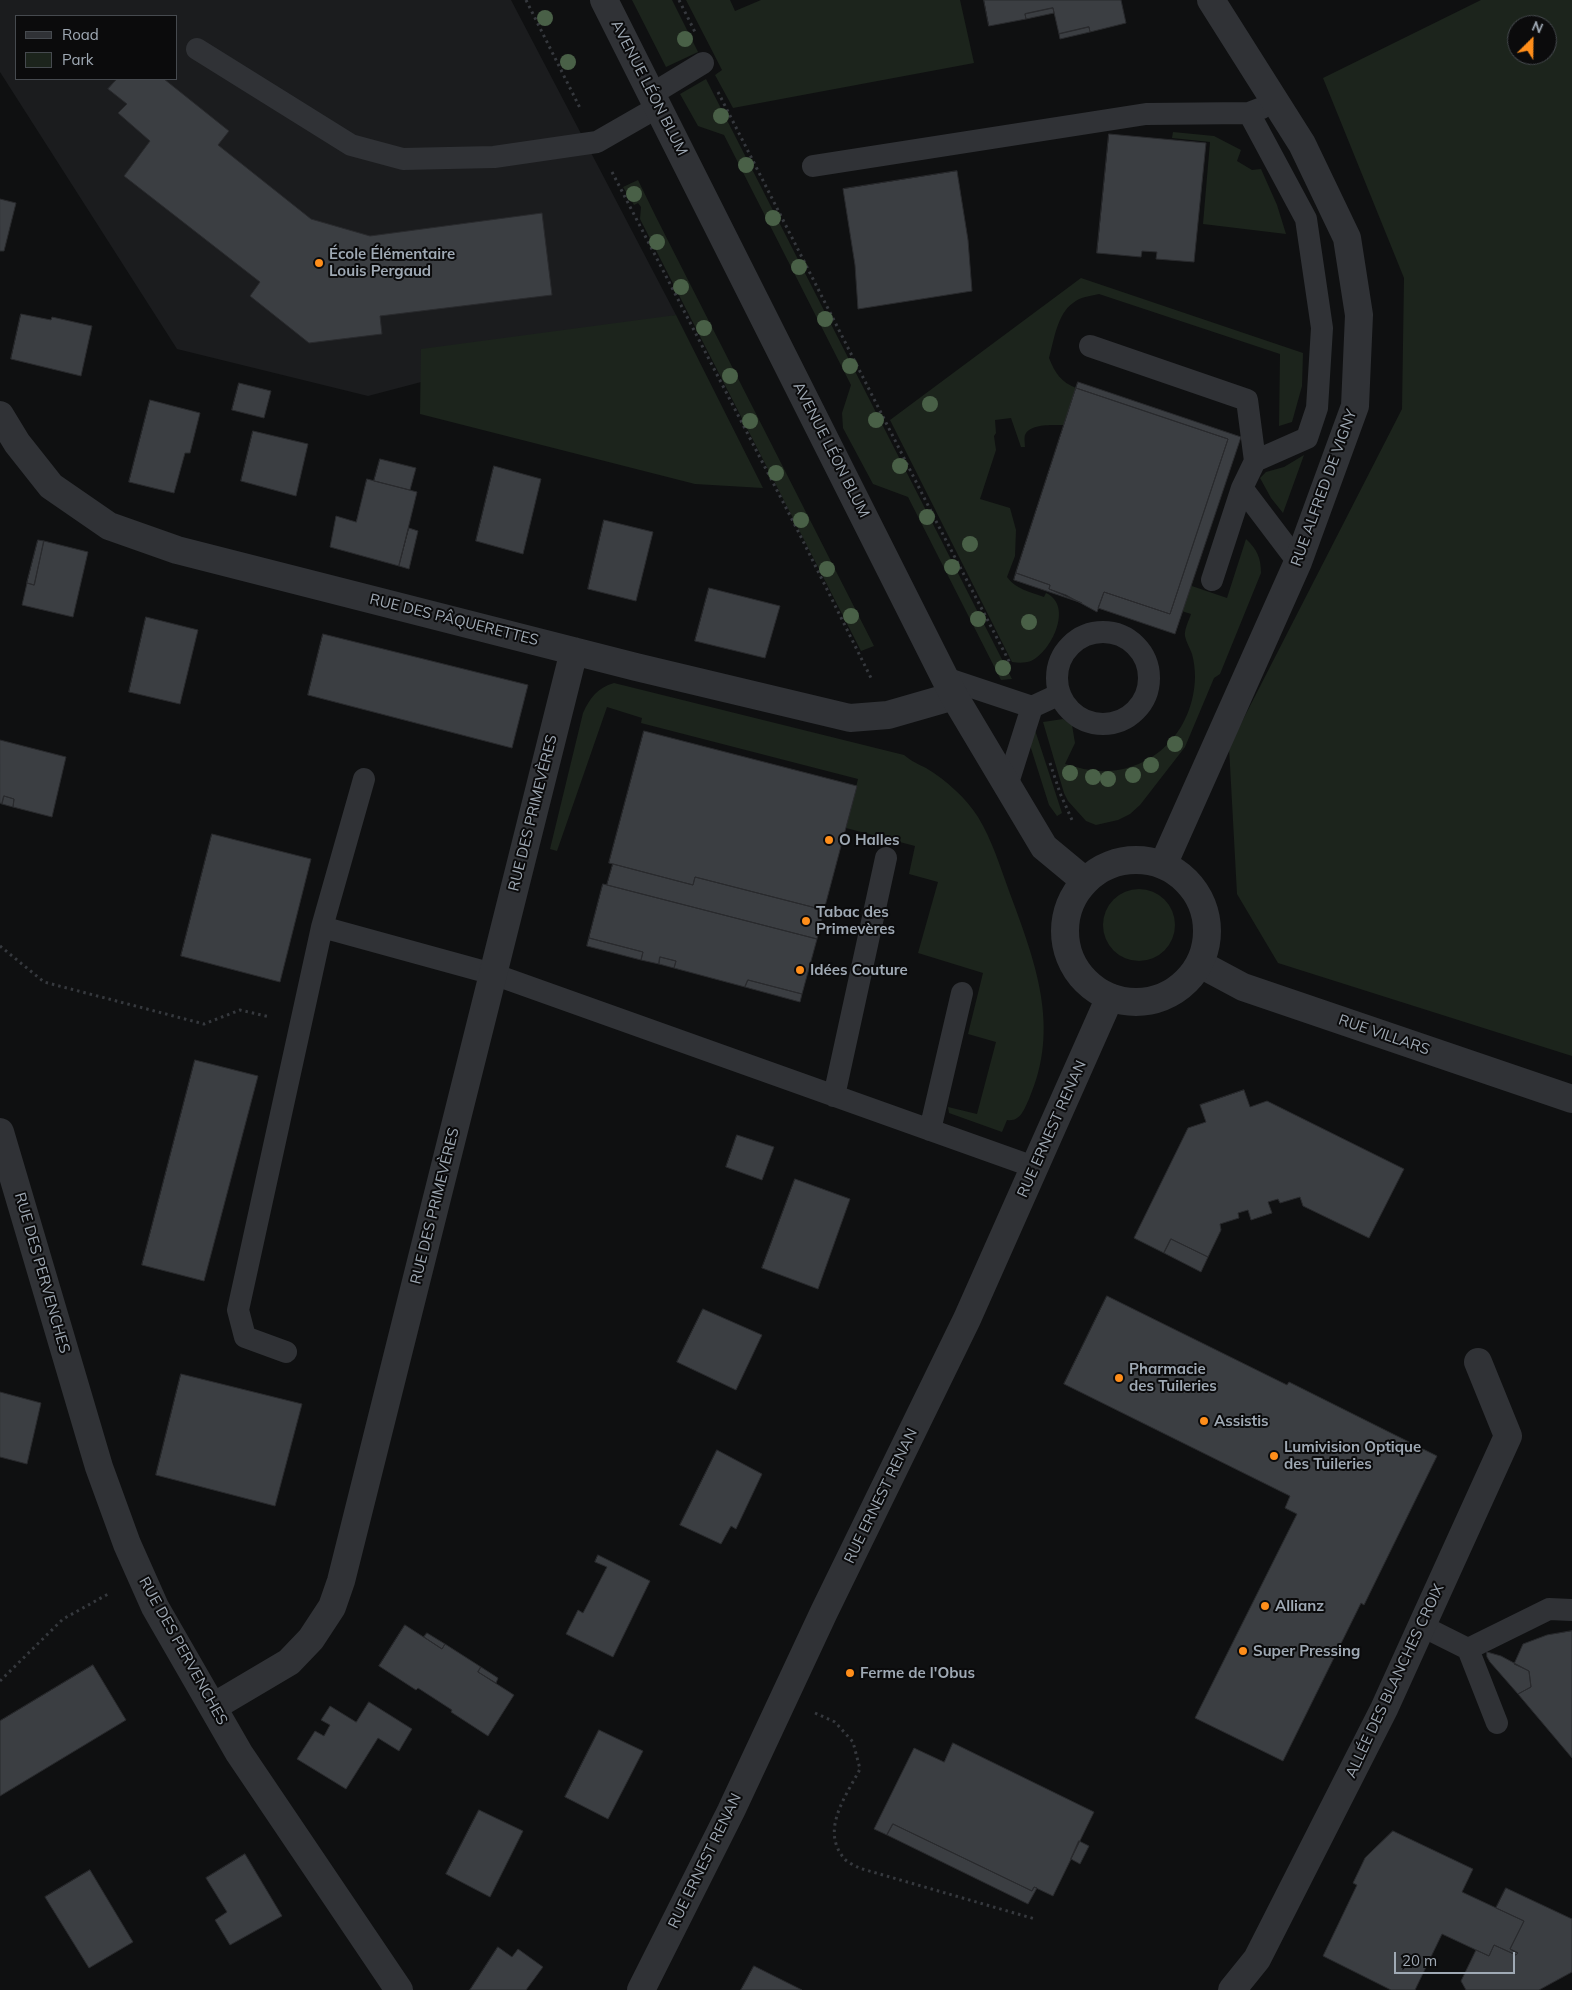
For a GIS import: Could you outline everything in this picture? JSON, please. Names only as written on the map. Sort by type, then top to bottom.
[{"type":"street","name":"AVENUE LÉON BLUM","points":[[604,0],[950,687],[1044,847],[1085,881]]},
{"type":"street","name":"RUE ALFRED DE VIGNY","points":[[1163,865],[1298,562],[1354,406],[1359,315],[1347,238],[1302,144],[1211,0]]},
{"type":"street","name":"RUE DES PÂQUERETTES","points":[[0,415],[17,443],[52,486],[109,526],[177,550],[574,651],[850,718],[888,715],[950,687]]},
{"type":"street","name":"RUE DES PRIMEVÈRES","points":[[213,1707],[288,1662],[311,1639],[332,1607],[341,1581],[574,651]]},
{"type":"street","points":[[1143,860],[1163,865],[1183,877],[1198,895],[1206,918],[1207,941],[1200,964],[1182,985],[1171,993],[1151,1001],[1131,1002],[1110,997],[1090,986],[1075,968],[1066,946],[1065,922],[1071,900],[1085,881],[1101,868],[1122,861],[1143,860]]},
{"type":"street","name":"RUE VILLARS","points":[[1200,964],[1244,987],[1572,1098]]},
{"type":"street","name":"RUE ERNEST RENAN","points":[[641,1990],[731,1811],[783,1698],[967,1319],[1110,997]]},
{"type":"street","name":"RUE DES PERVENCHES","points":[[0,1132],[99,1467],[127,1544],[155,1607],[244,1762],[399,1990]]},
{"type":"street","name":"ALLÉE DES BLANCHES CROIX","points":[[1232,1990],[1260,1953],[1384,1709],[1508,1436],[1478,1362]]},
{"type":"lane","points":[[197,49],[351,145],[403,159],[494,157],[597,142],[650,111],[656,100],[657,92],[703,63]]},
{"type":"lane","points":[[813,166],[1146,114],[1249,113],[1277,102]]},
{"type":"lane","points":[[1249,113],[1306,219],[1322,328],[1317,408],[1307,438],[1255,461]]},
{"type":"lane","points":[[1090,346],[1247,400],[1255,461],[1242,488],[1212,580]]},
{"type":"lane","points":[[1242,488],[1298,562]]},
{"type":"lane","points":[[1108,632],[1123,636],[1136,645],[1145,658],[1150,673],[1149,688],[1144,702],[1134,713],[1122,721],[1107,725],[1092,724],[1078,718],[1067,708],[1060,694],[1056,679],[1059,663],[1066,650],[1078,639],[1092,633],[1108,632]]},
{"type":"lane","points":[[950,687],[1032,707],[1060,694]]},
{"type":"lane","points":[[1007,786],[1032,707]]},
{"type":"lane","points":[[286,1352],[246,1337],[238,1310],[322,927],[364,779]]},
{"type":"lane","points":[[834,1096],[886,858]]},
{"type":"lane","points":[[322,927],[493,974],[1034,1167]]},
{"type":"lane","points":[[930,1130],[962,993]]},
{"type":"lane","points":[[1468,1649],[1549,1609],[1572,1610]]},
{"type":"lane","points":[[1422,1626],[1468,1649],[1497,1723]]},
{"type":"path","points":[[526,0],[597,142],[797,529],[888,715]]},
{"type":"path","points":[[679,0],[710,60],[703,63],[1032,707]]},
{"type":"path","points":[[1044,847],[1072,820],[1048,758]]},
{"type":"path","points":[[0,946],[44,982],[204,1024],[240,1010],[301,1023]]},
{"type":"path","points":[[0,1681],[63,1619],[141,1576]]},
{"type":"path","points":[[783,1698],[835,1722],[853,1742],[860,1769],[835,1817],[833,1839],[843,1858],[859,1868],[1035,1919]]},
{"type":"shaded area","points":[[0,0],[511,0],[676,315],[368,396],[177,349],[0,72]]},
{"type":"green space","points":[[632,0],[672,0],[698,52],[666,67]]},
{"type":"green space","points":[[686,0],[730,0],[735,11],[761,0],[960,0],[974,63],[733,108],[715,75],[722,70]]},
{"type":"green space","points":[[1481,0],[1572,0],[1572,1056],[1278,963],[1237,894],[1229,747],[1402,409],[1404,278],[1323,78]]},
{"type":"green space","points":[[706,79],[1012,679],[1001,680],[908,497],[873,484],[843,428],[842,413],[851,385],[724,135],[698,126],[680,94]]},
{"type":"green space","points":[[1173,132],[1214,136],[1241,150],[1237,161],[1252,170],[1261,169],[1277,205],[1286,234],[1203,224],[1210,142],[1172,138]]},
{"type":"green space","points":[[638,180],[874,646],[861,651],[640,219],[641,207],[638,203],[634,205],[623,187]]},
{"type":"green space","points":[[1081,278],[1303,353],[1302,386],[1292,422],[1279,426],[1280,354],[1099,294],[1079,299],[1073,303],[1063,314],[1049,358],[1059,376],[1066,383],[1076,388],[1064,425],[1032,428],[1025,435],[1025,447],[1021,447],[1011,418],[995,420],[996,433],[994,436],[996,450],[980,499],[1010,508],[1016,530],[1015,556],[1007,577],[1024,590],[1044,597],[1046,593],[1054,599],[1058,608],[1059,618],[1056,629],[1046,648],[1031,661],[1022,663],[1012,662],[890,420]]},
{"type":"green space","points":[[676,315],[763,488],[695,484],[420,414],[421,349]]},
{"type":"green space","points":[[1304,455],[1283,513],[1271,498],[1260,478],[1266,472],[1284,467]]},
{"type":"green space","points":[[1246,539],[1258,554],[1261,573],[1220,674],[1214,678],[1185,747],[1140,805],[1130,814],[1118,820],[1096,825],[1086,821],[1068,801],[1064,793],[1043,722],[1063,719],[1072,725],[1075,743],[1065,764],[1091,770],[1107,771],[1125,768],[1157,754],[1170,742],[1180,728],[1188,712],[1193,695],[1194,666],[1185,634],[1191,614],[1172,608],[1180,582],[1227,598]]},
{"type":"green space","points":[[614,683],[904,755],[941,778],[968,803],[987,835],[1019,917],[1035,969],[1041,994],[1044,1020],[1043,1046],[1038,1072],[1029,1099],[1018,1117],[1007,1120],[1002,1132],[949,1113],[948,1107],[977,1114],[996,1042],[968,1034],[983,973],[918,953],[938,882],[909,874],[915,846],[846,828],[858,779],[641,723],[642,718],[607,707],[557,851],[550,849],[583,713],[595,694]]},
{"type":"green space","points":[[1034,727],[1062,813],[1057,816],[1049,805],[1029,742]]},
{"type":"green space","points":[[1139,889],[1159,895],[1169,905],[1175,925],[1169,945],[1159,955],[1139,961],[1119,955],[1109,945],[1103,925],[1109,905],[1119,895]]},
{"type":"building","points":[[984,0],[1121,0],[1126,23],[1090,32],[1089,27],[1059,34],[1053,8],[1025,14],[1026,19],[989,26]]},
{"type":"building","points":[[1053,8],[1054,13],[1026,19],[1025,14]]},
{"type":"building","points":[[1089,27],[1090,32],[1060,39],[1059,34]]},
{"type":"building","points":[[116,80],[165,80],[229,131],[218,145],[311,219],[370,236],[542,213],[552,295],[380,316],[382,334],[309,343],[250,296],[260,282],[124,176],[150,141],[118,113],[127,104],[108,89]]},
{"type":"building","points":[[1109,134],[1206,143],[1194,262],[1156,259],[1157,252],[1142,251],[1141,257],[1097,253]]},
{"type":"building","points":[[957,171],[968,240],[972,291],[858,309],[855,265],[843,189]]},
{"type":"building","points":[[0,199],[16,203],[4,251],[0,251]]},
{"type":"building","points":[[21,314],[51,320],[52,317],[92,326],[81,376],[11,359]]},
{"type":"building","points":[[1078,382],[1241,437],[1175,634],[1098,608],[1104,592],[1170,614],[1228,439],[1076,388]]},
{"type":"building","points":[[239,383],[271,391],[264,418],[232,410]]},
{"type":"building","points":[[1076,388],[1228,439],[1170,614],[1104,592],[1097,612],[1066,595],[1049,589],[1050,585],[1016,573]]},
{"type":"building","points":[[150,400],[200,413],[190,453],[185,453],[174,493],[129,482]]},
{"type":"building","points":[[253,431],[308,444],[296,496],[241,481]]},
{"type":"building","points":[[380,459],[416,468],[410,490],[374,481]]},
{"type":"building","points":[[494,466],[541,479],[523,554],[476,541]]},
{"type":"building","points":[[367,479],[417,492],[399,566],[330,547],[336,516],[356,522]]},
{"type":"building","points":[[604,520],[653,532],[636,601],[588,589]]},
{"type":"building","points":[[409,528],[418,531],[409,569],[399,566]]},
{"type":"building","points":[[38,540],[44,541],[34,585],[27,583]]},
{"type":"building","points":[[44,541],[88,552],[73,617],[22,605],[27,583],[34,585]]},
{"type":"building","points":[[1016,573],[1050,585],[1049,589],[1082,603],[1014,580]]},
{"type":"building","points":[[709,588],[780,606],[765,658],[695,641]]},
{"type":"building","points":[[146,617],[198,630],[180,704],[129,692]]},
{"type":"building","points":[[323,634],[528,685],[512,748],[308,695]]},
{"type":"building","points":[[644,731],[857,786],[824,910],[695,877],[693,885],[609,863]]},
{"type":"building","points":[[0,740],[66,757],[52,817],[13,807],[14,799],[4,796],[2,804],[0,803]]},
{"type":"building","points":[[4,796],[14,799],[13,807],[2,804]]},
{"type":"building","points":[[212,834],[311,859],[280,982],[181,956]]},
{"type":"building","points":[[613,864],[693,885],[695,877],[824,910],[817,939],[607,885]]},
{"type":"building","points":[[603,884],[817,939],[802,994],[748,980],[745,987],[674,968],[676,961],[660,957],[659,964],[641,960],[643,952],[589,938]]},
{"type":"building","points":[[589,938],[643,952],[641,960],[587,946]]},
{"type":"building","points":[[660,957],[676,961],[674,968],[659,964]]},
{"type":"building","points":[[748,980],[802,994],[800,1002],[745,987]]},
{"type":"building","points":[[195,1060],[258,1076],[204,1281],[142,1265]]},
{"type":"building","points":[[1244,1090],[1250,1107],[1267,1101],[1404,1169],[1369,1238],[1303,1206],[1300,1197],[1280,1203],[1278,1199],[1268,1202],[1272,1213],[1251,1220],[1248,1210],[1238,1213],[1239,1218],[1220,1224],[1221,1230],[1208,1257],[1171,1239],[1164,1253],[1134,1238],[1188,1128],[1206,1122],[1200,1105]]},
{"type":"building","points":[[737,1135],[774,1147],[762,1180],[726,1167]]},
{"type":"building","points":[[795,1179],[850,1199],[818,1289],[762,1268]]},
{"type":"building","points":[[1171,1239],[1208,1257],[1201,1272],[1164,1253]]},
{"type":"building","points":[[1107,1296],[1287,1385],[1289,1382],[1437,1456],[1364,1605],[1361,1603],[1283,1761],[1195,1718],[1297,1514],[1285,1508],[1290,1496],[1064,1384]]},
{"type":"building","points":[[703,1309],[762,1335],[736,1390],[677,1362]]},
{"type":"building","points":[[181,1374],[302,1404],[275,1506],[156,1475]]},
{"type":"building","points":[[0,1392],[41,1403],[27,1464],[0,1457]]},
{"type":"building","points":[[717,1450],[762,1474],[736,1529],[731,1526],[721,1544],[680,1525]]},
{"type":"building","points":[[598,1555],[650,1581],[613,1657],[566,1634],[578,1610],[583,1613],[607,1567],[595,1562]]},
{"type":"building","points":[[405,1625],[442,1649],[445,1644],[481,1667],[478,1672],[514,1695],[488,1736],[418,1688],[416,1690],[379,1666]]},
{"type":"building","points":[[1572,1631],[1572,1758],[1518,1694],[1531,1687],[1529,1671],[1514,1664],[1523,1644],[1547,1635]]},
{"type":"building","points":[[427,1633],[445,1644],[442,1649],[424,1637]]},
{"type":"building","points":[[1487,1652],[1501,1656],[1529,1671],[1531,1687],[1518,1694],[1490,1662]]},
{"type":"building","points":[[93,1665],[126,1720],[0,1796],[0,1721]]},
{"type":"building","points":[[481,1667],[498,1678],[496,1683],[478,1672]]},
{"type":"building","points":[[369,1702],[412,1729],[399,1751],[378,1738],[346,1789],[297,1759],[315,1731],[324,1736],[330,1725],[321,1720],[330,1706],[356,1722]]},
{"type":"building","points":[[599,1730],[643,1751],[608,1819],[565,1797]]},
{"type":"building","points":[[953,1743],[1094,1812],[1053,1896],[1034,1887],[1032,1891],[893,1824],[887,1835],[874,1829],[914,1748],[944,1762]]},
{"type":"building","points":[[479,1810],[523,1831],[490,1897],[446,1874]]},
{"type":"building","points":[[893,1824],[1032,1891],[1034,1887],[1037,1888],[1028,1904],[887,1835]]},
{"type":"building","points":[[1393,1831],[1473,1869],[1462,1892],[1524,1921],[1510,1949],[1518,1953],[1516,1955],[1494,1945],[1489,1956],[1442,1934],[1415,1990],[1391,1990],[1323,1956],[1357,1885],[1353,1883],[1365,1858]]},
{"type":"building","points":[[1079,1841],[1089,1846],[1080,1864],[1071,1859]]},
{"type":"building","points":[[245,1854],[282,1916],[230,1945],[215,1920],[227,1912],[206,1878]]},
{"type":"building","points":[[90,1870],[133,1942],[89,1968],[45,1897]]},
{"type":"building","points":[[1506,1888],[1572,1919],[1572,1972],[1539,1990],[1466,1990],[1461,1981],[1476,1950],[1489,1956],[1494,1945],[1516,1955],[1518,1953],[1510,1949],[1524,1921],[1496,1908]]},
{"type":"building","points":[[498,1947],[512,1957],[518,1949],[543,1967],[526,1990],[470,1990]]},
{"type":"building","points":[[754,1966],[802,1990],[741,1990]]},
{"type":"place","name":"École Élémentaire Louis Pergaud","points":[[319,263]]},
{"type":"place","name":"O Halles","points":[[829,840]]},
{"type":"place","name":"Tabac des Primevères","points":[[806,921]]},
{"type":"place","name":"Idées Couture","points":[[800,970]]},
{"type":"place","name":"Pharmacie des Tuileries","points":[[1119,1378]]},
{"type":"place","name":"Assistis","points":[[1204,1421]]},
{"type":"place","name":"Lumivision Optique des Tuileries","points":[[1274,1456]]},
{"type":"place","name":"Allianz","points":[[1265,1606]]},
{"type":"place","name":"Super Pressing","points":[[1243,1651]]},
{"type":"place","name":"Ferme de l'Obus","points":[[850,1673]]}]
